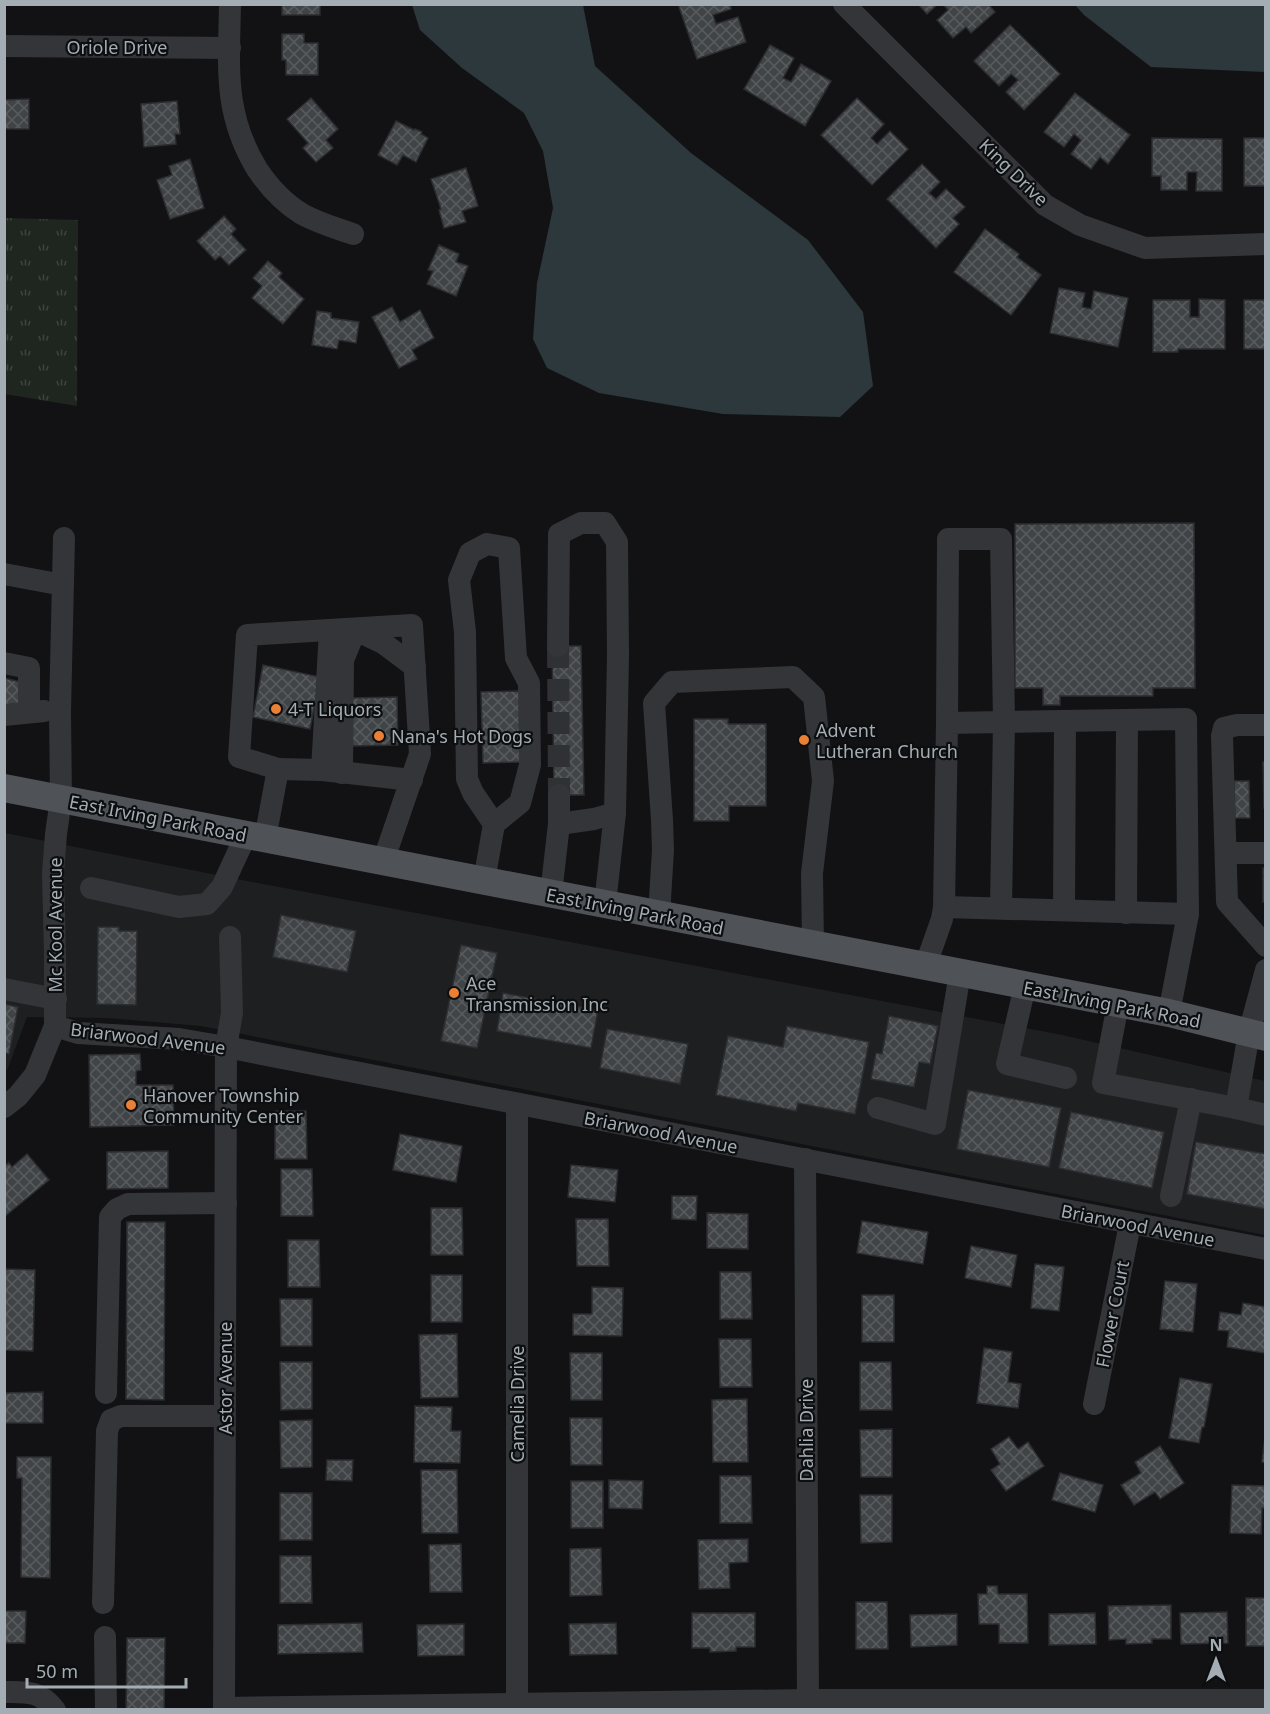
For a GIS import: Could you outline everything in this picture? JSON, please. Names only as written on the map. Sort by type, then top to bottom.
[{"type":"main road","name":"East Irving Park Road","points":[[4,788],[1169,1013],[1257,1035]]},
{"type":"street","points":[[230,4],[230,81],[234,115],[240,137],[259,172],[280,198],[302,214],[322,224],[353,234]]},
{"type":"street","name":"King Drive","points":[[844,4],[1045,205],[1080,225],[1145,248],[1266,244]]},
{"type":"street","name":"Oriole Drive","points":[[4,46],[230,48]]},
{"type":"street","points":[[558,646],[559,534],[581,524],[605,523],[617,542],[615,813],[605,904]]},
{"type":"street","name":"Mc Kool Avenue","points":[[4,1107],[18,1096],[35,1075],[55,1026],[53,873],[61,800],[60,711],[64,538]]},
{"type":"street","points":[[925,966],[944,907],[948,539],[1001,539],[1004,722],[1001,908]]},
{"type":"street","points":[[484,881],[494,824],[520,803],[530,765],[529,683],[516,658],[509,548],[487,544],[470,553],[459,580],[465,632],[466,779],[494,824]]},
{"type":"street","points":[[4,574],[63,585]]},
{"type":"street","points":[[384,862],[412,780],[420,754],[412,625],[246,635],[239,757],[278,769],[412,780]]},
{"type":"street","points":[[330,630],[332,772]]},
{"type":"street","points":[[332,772],[343,660],[352,638],[360,632],[383,643],[415,667]]},
{"type":"street","points":[[4,663],[28,668],[29,712]]},
{"type":"street","points":[[659,915],[663,850],[654,703],[672,682],[793,677],[814,696],[823,781],[812,873],[813,945]]},
{"type":"street","points":[[4,715],[60,711]]},
{"type":"street","points":[[947,723],[1186,719],[1188,914],[1169,1013]]},
{"type":"street","points":[[1126,913],[1128,720]]},
{"type":"street","points":[[1064,910],[1065,721]]},
{"type":"street","points":[[1266,725],[1237,725],[1224,728],[1222,736],[1227,902],[1266,946]]},
{"type":"street","points":[[91,888],[179,907],[207,904],[222,887],[255,837],[278,769]]},
{"type":"street","points":[[551,894],[559,824],[559,795]]},
{"type":"street","points":[[559,824],[594,819],[615,813]]},
{"type":"street","points":[[1226,853],[1266,853]]},
{"type":"street","points":[[944,907],[1188,914]]},
{"type":"street","name":"Astor Avenue","points":[[224,1709],[226,1047],[232,1013],[230,937]]},
{"type":"street","points":[[1236,1108],[1257,1035],[1266,969]]},
{"type":"street","points":[[878,1108],[935,1124],[960,973]]},
{"type":"street","points":[[1025,986],[1007,1064],[1066,1078]]},
{"type":"street","points":[[4,989],[56,999]]},
{"type":"street","points":[[1118,1004],[1103,1083],[1266,1115]]},
{"type":"street","name":"Briarwood Avenue","points":[[55,1026],[78,1033],[179,1039],[226,1047],[1266,1250]]},
{"type":"street","points":[[1171,1196],[1191,1099]]},
{"type":"street","name":"Camelia Drive","points":[[516,1104],[517,1704]]},
{"type":"street","name":"Dahlia Drive","points":[[805,1159],[808,1700]]},
{"type":"street","points":[[106,1393],[110,1217],[117,1209],[128,1204],[226,1203]]},
{"type":"street","name":"Flower Court","points":[[1094,1404],[1130,1224]]},
{"type":"street","points":[[103,1604],[107,1431],[111,1420],[121,1416],[224,1416]]},
{"type":"street","points":[[105,1637],[106,1710]]},
{"type":"street","points":[[4,1692],[30,1692],[49,1702],[55,1710]]},
{"type":"street","points":[[224,1709],[808,1700],[1266,1700]]},
{"type":"shaded area","points":[[412,5],[583,5],[595,66],[691,153],[808,240],[863,312],[873,386],[840,417],[723,414],[599,393],[547,368],[533,339],[537,283],[553,208],[543,151],[524,113],[462,68],[420,30]]},
{"type":"shaded area","points":[[1075,5],[1265,5],[1265,72],[1151,67],[1084,15]]},
{"type":"shaded area","points":[[5,833],[1062,1035],[1265,1081],[1265,1235],[201,1026],[108,1018],[27,1017],[5,1072]]},
{"type":"green space","points":[[5,218],[78,220],[77,406],[5,394]]},
{"type":"building","points":[[282,4],[320,4],[320,15],[282,15]]},
{"type":"building","points":[[678,4],[730,4],[731,9],[713,15],[716,24],[738,17],[746,42],[697,59]]},
{"type":"building","points":[[918,4],[938,4],[927,14]]},
{"type":"building","points":[[943,4],[988,4],[995,12],[971,33],[966,27],[953,38],[937,20],[948,10]]},
{"type":"building","points":[[1010,25],[1060,74],[1024,110],[1006,92],[1018,80],[1011,74],[999,86],[974,61]]},
{"type":"building","points":[[282,34],[304,34],[304,43],[318,43],[318,75],[286,75],[286,60],[282,60]]},
{"type":"building","points":[[770,45],[794,58],[783,78],[791,82],[801,64],[831,81],[805,126],[744,89]]},
{"type":"building","points":[[1075,93],[1130,135],[1108,164],[1100,157],[1091,169],[1071,154],[1081,140],[1074,134],[1064,147],[1044,132]]},
{"type":"building","points":[[311,98],[338,129],[326,140],[333,148],[316,162],[303,148],[308,143],[287,119]]},
{"type":"building","points":[[857,98],[884,124],[871,138],[877,144],[890,131],[908,149],[872,185],[821,135]]},
{"type":"building","points":[[29,99],[29,129],[4,129],[4,100]]},
{"type":"building","points":[[177,101],[180,134],[175,134],[176,144],[144,147],[141,104]]},
{"type":"building","points":[[396,121],[422,132],[421,134],[428,138],[416,162],[403,155],[397,165],[378,155]]},
{"type":"building","points":[[1152,138],[1222,139],[1222,191],[1196,191],[1197,172],[1187,172],[1187,190],[1161,190],[1161,176],[1152,176]]},
{"type":"building","points":[[1244,138],[1266,138],[1266,186],[1244,186]]},
{"type":"building","points":[[190,159],[204,208],[170,219],[157,180],[172,175],[169,166]]},
{"type":"building","points":[[922,164],[940,182],[929,193],[936,199],[946,189],[965,207],[953,218],[959,224],[936,248],[887,199]]},
{"type":"building","points":[[466,168],[478,206],[462,211],[466,222],[444,228],[439,210],[441,209],[431,179]]},
{"type":"building","points":[[224,216],[236,229],[231,234],[246,250],[229,265],[220,256],[215,260],[197,241]]},
{"type":"building","points":[[985,229],[1019,254],[1017,257],[1041,275],[1011,315],[954,272]]},
{"type":"building","points":[[439,245],[459,254],[456,262],[468,266],[456,296],[427,284],[433,271],[428,270]]},
{"type":"building","points":[[268,261],[282,273],[279,277],[304,299],[283,324],[252,298],[262,286],[253,278]]},
{"type":"building","points":[[1059,288],[1085,293],[1082,307],[1091,309],[1094,291],[1128,298],[1118,347],[1050,333]]},
{"type":"building","points":[[1199,299],[1225,300],[1225,349],[1178,349],[1178,352],[1153,352],[1153,300],[1190,300],[1190,317],[1199,317]]},
{"type":"building","points":[[1244,300],[1266,300],[1266,349],[1244,349]]},
{"type":"building","points":[[392,307],[400,322],[420,310],[434,338],[412,350],[417,359],[399,368],[372,317]]},
{"type":"building","points":[[317,311],[331,313],[331,318],[359,322],[356,343],[339,340],[337,349],[312,345]]},
{"type":"building","points":[[1194,523],[1195,688],[1153,688],[1153,696],[1060,696],[1060,705],[1043,705],[1043,688],[1015,688],[1015,524]]},
{"type":"building","points":[[552,646],[581,646],[584,795],[554,795]]},
{"type":"building","points":[[263,665],[320,677],[310,729],[253,717]]},
{"type":"building","points":[[4,678],[25,683],[20,708],[4,705]]},
{"type":"building","points":[[520,691],[522,762],[483,763],[481,692]]},
{"type":"building","points":[[397,697],[398,745],[352,746],[351,698]]},
{"type":"building","points":[[694,719],[728,719],[728,724],[766,724],[766,806],[729,806],[729,821],[694,821]]},
{"type":"building","points":[[1263,762],[1266,762],[1266,808],[1264,808]]},
{"type":"building","points":[[1234,781],[1249,781],[1250,818],[1235,818]]},
{"type":"building","points":[[1263,868],[1266,868],[1266,902],[1263,902]]},
{"type":"building","points":[[281,915],[356,931],[347,972],[273,957]]},
{"type":"building","points":[[98,927],[119,927],[119,931],[137,931],[136,1005],[97,1004]]},
{"type":"building","points":[[461,945],[497,953],[477,1048],[441,1041]]},
{"type":"building","points":[[503,993],[598,1010],[591,1048],[497,1031]]},
{"type":"building","points":[[4,1004],[18,1007],[9,1054],[4,1053]]},
{"type":"building","points":[[889,1016],[938,1026],[930,1064],[919,1062],[914,1087],[871,1079],[876,1053],[882,1054]]},
{"type":"building","points":[[787,1026],[869,1042],[855,1114],[798,1103],[796,1111],[716,1095],[728,1036],[783,1047]]},
{"type":"building","points":[[607,1029],[688,1044],[680,1084],[600,1068]]},
{"type":"building","name":"Hanover Township Community Center","points":[[140,1054],[141,1070],[136,1071],[136,1085],[173,1085],[174,1125],[90,1127],[89,1055]]},
{"type":"building","points":[[968,1090],[1061,1108],[1049,1167],[957,1149]]},
{"type":"building","points":[[275,1111],[306,1111],[307,1159],[275,1159]]},
{"type":"building","points":[[1071,1112],[1164,1132],[1152,1188],[1059,1168]]},
{"type":"building","points":[[400,1134],[462,1146],[456,1182],[393,1170]]},
{"type":"building","points":[[1196,1142],[1266,1154],[1266,1209],[1187,1194]]},
{"type":"building","points":[[168,1151],[168,1188],[107,1189],[107,1152]]},
{"type":"building","points":[[27,1154],[49,1180],[4,1217],[4,1166],[9,1163],[12,1167]]},
{"type":"building","points":[[571,1165],[618,1170],[615,1202],[568,1197]]},
{"type":"building","points":[[281,1169],[312,1169],[313,1216],[281,1216]]},
{"type":"building","points":[[672,1196],[697,1196],[696,1220],[672,1219]]},
{"type":"building","points":[[431,1208],[462,1208],[463,1255],[431,1255]]},
{"type":"building","points":[[707,1213],[748,1214],[748,1249],[707,1248]]},
{"type":"building","points":[[576,1219],[608,1219],[609,1266],[577,1266]]},
{"type":"building","points":[[862,1221],[928,1232],[923,1264],[857,1253]]},
{"type":"building","points":[[127,1222],[165,1222],[164,1400],[126,1399]]},
{"type":"building","points":[[288,1240],[319,1240],[320,1287],[288,1287]]},
{"type":"building","points":[[971,1246],[1017,1255],[1011,1287],[965,1278]]},
{"type":"building","points":[[1035,1264],[1064,1267],[1059,1311],[1031,1308]]},
{"type":"building","points":[[4,1269],[35,1270],[33,1351],[4,1350]]},
{"type":"building","points":[[720,1272],[751,1272],[752,1319],[720,1319]]},
{"type":"building","points":[[431,1275],[462,1275],[462,1322],[431,1322]]},
{"type":"building","points":[[1165,1281],[1197,1284],[1193,1332],[1160,1329]]},
{"type":"building","points":[[592,1287],[623,1288],[622,1336],[573,1335],[573,1314],[592,1314]]},
{"type":"building","points":[[862,1295],[894,1295],[894,1342],[862,1342]]},
{"type":"building","points":[[280,1299],[312,1299],[312,1346],[281,1346]]},
{"type":"building","points":[[1243,1303],[1266,1307],[1264,1353],[1227,1347],[1229,1331],[1218,1330],[1220,1312],[1241,1315]]},
{"type":"building","points":[[457,1334],[458,1397],[421,1398],[419,1335]]},
{"type":"building","points":[[719,1339],[751,1339],[752,1387],[720,1387]]},
{"type":"building","points":[[984,1348],[1012,1352],[1008,1382],[1021,1384],[1018,1408],[977,1403]]},
{"type":"building","points":[[570,1353],[602,1353],[602,1400],[571,1400]]},
{"type":"building","points":[[280,1362],[312,1362],[312,1409],[281,1410]]},
{"type":"building","points":[[860,1362],[891,1362],[892,1410],[860,1410]]},
{"type":"building","points":[[1180,1378],[1212,1384],[1199,1443],[1169,1438]]},
{"type":"building","points":[[43,1392],[43,1423],[4,1423],[4,1393]]},
{"type":"building","points":[[747,1399],[748,1462],[713,1462],[712,1400]]},
{"type":"building","points":[[415,1406],[452,1407],[451,1431],[461,1431],[460,1463],[414,1462]]},
{"type":"building","points":[[570,1418],[602,1418],[602,1465],[571,1465]]},
{"type":"building","points":[[312,1420],[312,1467],[281,1468],[280,1421]]},
{"type":"building","points":[[892,1429],[892,1477],[861,1477],[860,1430]]},
{"type":"building","points":[[1266,1429],[1266,1463],[1262,1462]]},
{"type":"building","points":[[1009,1437],[1018,1449],[1028,1442],[1044,1466],[1006,1491],[991,1470],[1000,1464],[991,1449]]},
{"type":"building","points":[[1160,1446],[1184,1483],[1160,1499],[1155,1492],[1134,1505],[1121,1485],[1141,1473],[1135,1462]]},
{"type":"building","points":[[17,1457],[51,1457],[50,1578],[21,1577],[22,1478],[17,1478]]},
{"type":"building","points":[[327,1460],[353,1460],[352,1481],[326,1480]]},
{"type":"building","points":[[421,1470],[457,1470],[458,1533],[422,1533]]},
{"type":"building","points":[[1060,1473],[1103,1485],[1095,1512],[1052,1500]]},
{"type":"building","points":[[720,1476],[751,1476],[752,1523],[720,1523]]},
{"type":"building","points":[[609,1480],[643,1481],[642,1509],[609,1508]]},
{"type":"building","points":[[571,1481],[603,1481],[603,1528],[571,1528]]},
{"type":"building","points":[[1232,1485],[1266,1486],[1266,1508],[1262,1508],[1261,1534],[1230,1533]]},
{"type":"building","points":[[280,1493],[312,1493],[312,1540],[280,1540]]},
{"type":"building","points":[[860,1495],[892,1495],[892,1542],[861,1543]]},
{"type":"building","points":[[748,1539],[748,1562],[729,1563],[730,1588],[699,1589],[698,1540]]},
{"type":"building","points":[[461,1544],[462,1592],[430,1592],[429,1545]]},
{"type":"building","points":[[601,1548],[602,1595],[570,1596],[570,1549]]},
{"type":"building","points":[[280,1556],[311,1556],[312,1603],[280,1603]]},
{"type":"building","points":[[987,1586],[997,1586],[998,1594],[1027,1594],[1028,1643],[999,1643],[999,1624],[979,1624],[978,1594],[987,1594]]},
{"type":"building","points":[[1246,1598],[1266,1598],[1266,1646],[1246,1646]]},
{"type":"building","points":[[856,1602],[887,1602],[888,1649],[856,1649]]},
{"type":"building","points":[[1171,1605],[1171,1639],[1152,1639],[1152,1643],[1126,1644],[1126,1639],[1109,1640],[1108,1606]]},
{"type":"building","points":[[4,1611],[26,1611],[25,1643],[4,1643]]},
{"type":"building","points":[[1227,1612],[1228,1643],[1181,1644],[1180,1613]]},
{"type":"building","points":[[692,1613],[755,1613],[755,1647],[736,1647],[736,1651],[710,1652],[710,1648],[692,1648]]},
{"type":"building","points":[[1095,1613],[1096,1644],[1049,1645],[1049,1614]]},
{"type":"building","points":[[957,1614],[957,1645],[911,1647],[910,1615]]},
{"type":"building","points":[[362,1623],[363,1652],[278,1654],[278,1625]]},
{"type":"building","points":[[616,1623],[617,1654],[570,1655],[569,1624]]},
{"type":"building","points":[[464,1624],[464,1655],[418,1656],[417,1625]]},
{"type":"building","points":[[127,1638],[165,1638],[164,1710],[126,1710]]},
{"type":"tunnel","points":[[558,646],[559,795]]},
{"type":"place","name":"4-T Liquors","points":[[276,709]]},
{"type":"place","name":"Nana's Hot Dogs","points":[[379,736]]},
{"type":"place","name":"Advent Lutheran Church","points":[[804,740]]},
{"type":"place","name":"Ace Transmission Inc","points":[[454,993]]},
{"type":"place","name":"Hanover Township Community Center","points":[[131,1105]]}]
